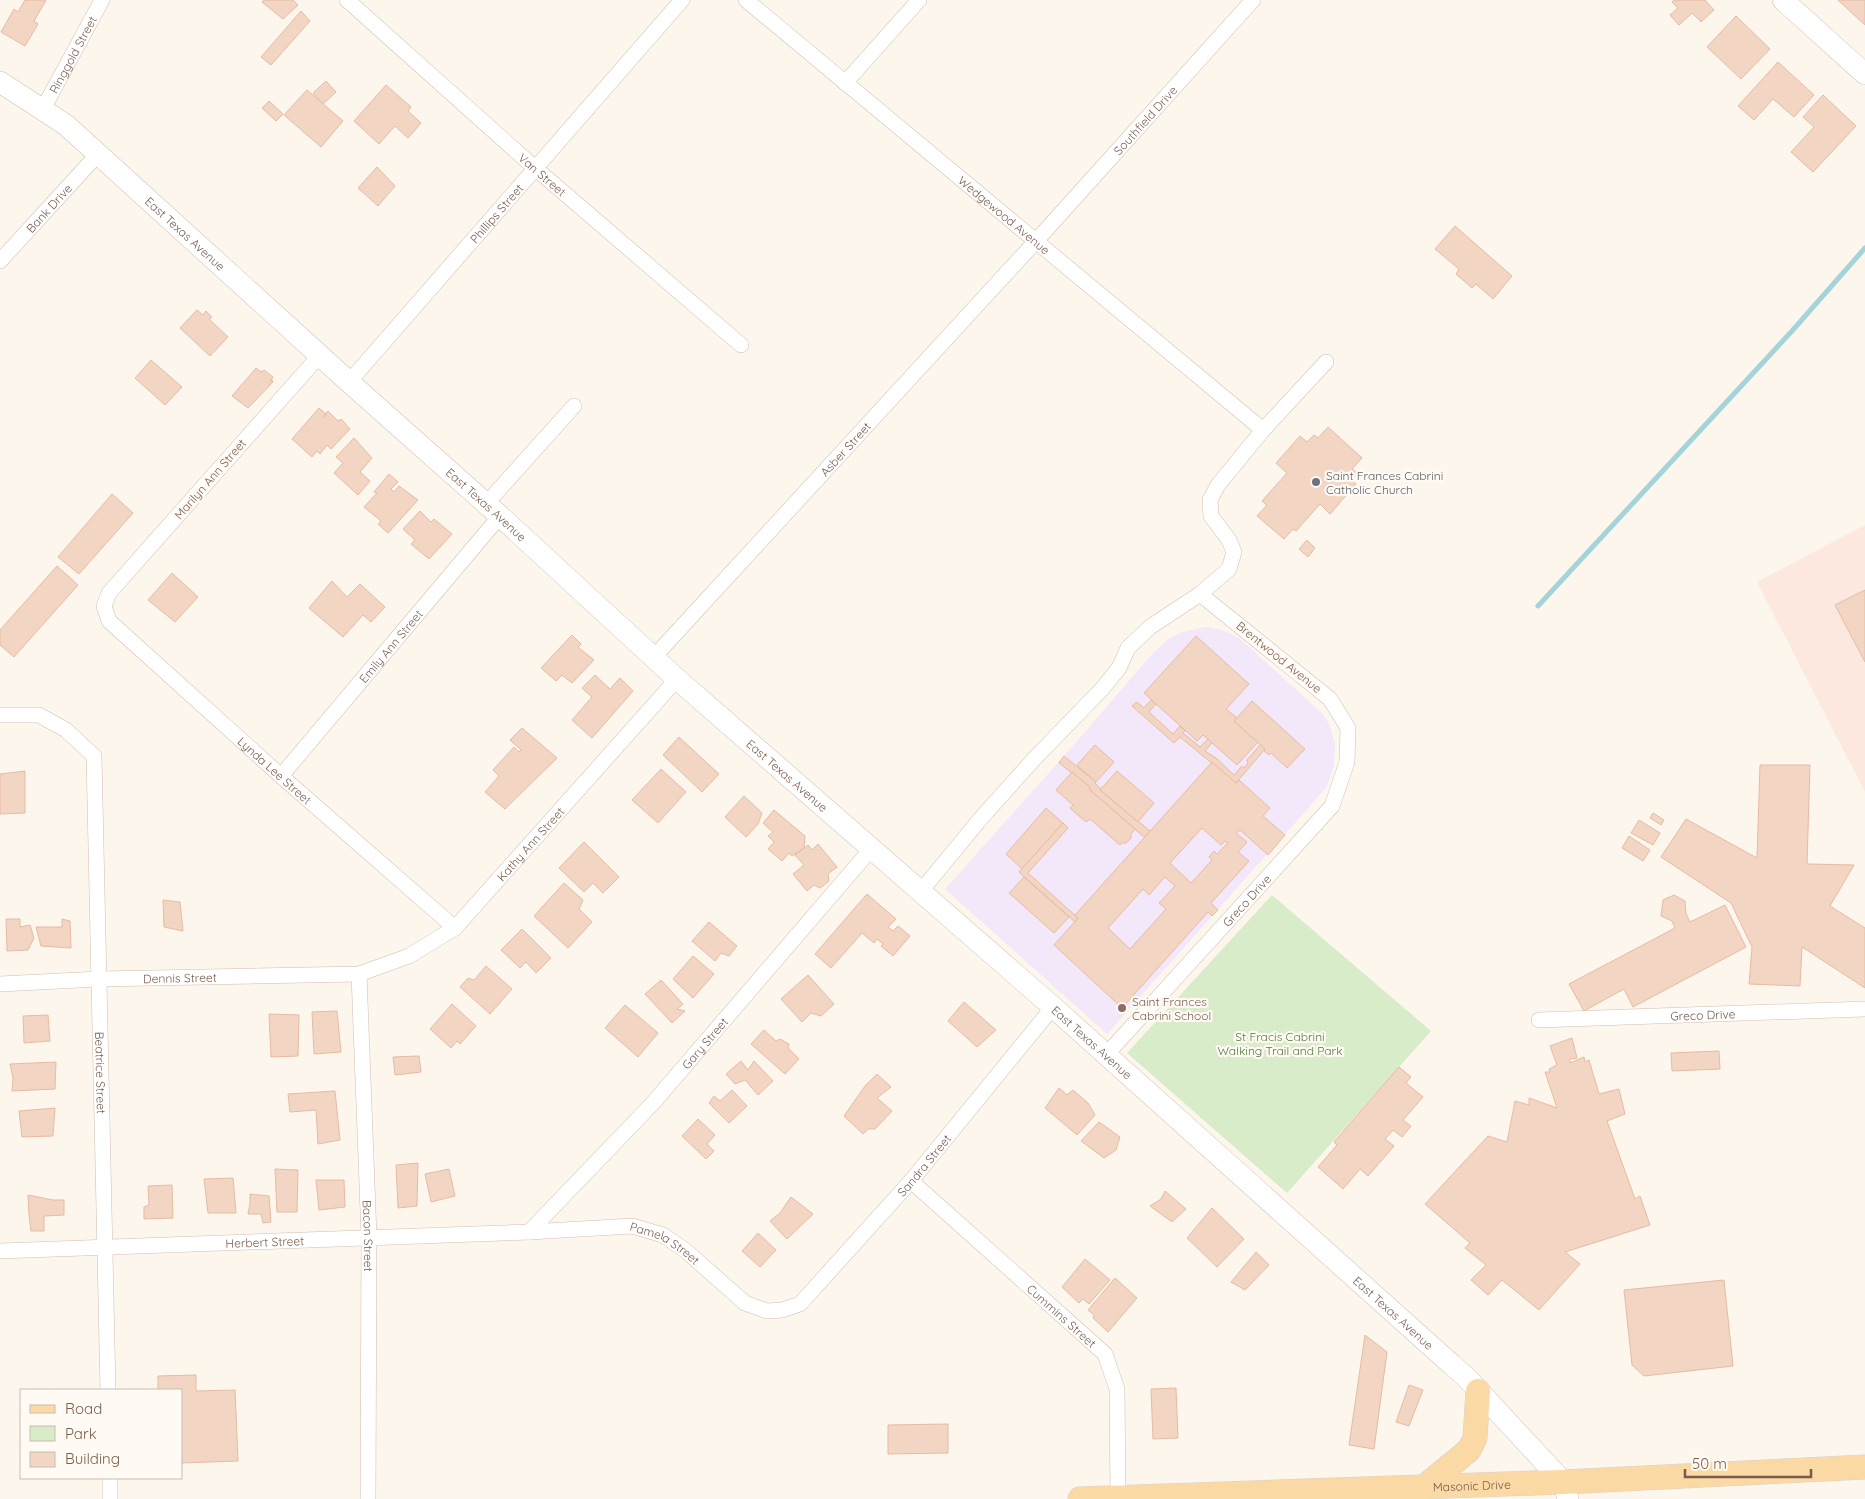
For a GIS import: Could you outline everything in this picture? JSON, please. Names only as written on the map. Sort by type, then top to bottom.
[{"type":"main road","points":[[1424,1487],[1469,1450],[1475,1438],[1478,1391]]},
{"type":"main road","name":"Masonic Drive","points":[[1080,1499],[1424,1487],[1566,1491],[1865,1467]]},
{"type":"street","name":"Ringgold Street","points":[[43,109],[102,0]]},
{"type":"street","name":"Van Street","points":[[347,0],[535,168],[741,345]]},
{"type":"street","name":"Phillips Street","points":[[349,382],[682,0]]},
{"type":"street","name":"Wedgewood Avenue","points":[[746,0],[1263,430]]},
{"type":"street","points":[[846,83],[919,0]]},
{"type":"street","name":"Southfield Drive","points":[[1036,242],[1253,0]]},
{"type":"street","points":[[1783,0],[1865,74]]},
{"type":"street","name":"East Texas Avenue","points":[[0,82],[66,125],[493,510],[677,679],[1053,1006],[1451,1364],[1478,1391],[1566,1491]]},
{"type":"street","name":"Bank Drive","points":[[0,261],[98,154]]},
{"type":"street","name":"Asber Street","points":[[654,658],[1036,242]]},
{"type":"street","name":"Marilyn Ann Street","points":[[104,606],[109,593],[320,355]]},
{"type":"street","points":[[920,890],[1035,758],[1102,689],[1119,668],[1128,648],[1150,627],[1200,594],[1229,568],[1234,552],[1229,540],[1211,516],[1210,500],[1218,485],[1263,430],[1326,362]]},
{"type":"street","points":[[493,510],[574,406]]},
{"type":"street","name":"Emily Ann Street","points":[[281,776],[493,510]]},
{"type":"street","name":"Brentwood Avenue","points":[[1200,594],[1330,698],[1348,728]]},
{"type":"street","name":"Lynda Lee Street","points":[[104,606],[109,621],[281,776],[455,928]]},
{"type":"street","name":"Kathy Ann Street","points":[[359,974],[409,956],[455,928],[677,679]]},
{"type":"street","name":"Beatrice Street","points":[[0,715],[40,715],[66,730],[94,756],[108,1389]]},
{"type":"street","name":"Greco Drive","points":[[1106,1055],[1332,806],[1347,762],[1348,728]]},
{"type":"street","name":"Gary Street","points":[[529,1232],[652,1103],[872,848]]},
{"type":"street","name":"Dennis Street","points":[[0,984],[99,979],[359,974]]},
{"type":"street","name":"Bacon Street","points":[[359,974],[369,1237],[368,1499]]},
{"type":"street","name":"Sandra Street","points":[[782,1310],[800,1304],[911,1181],[1053,1006]]},
{"type":"street","name":"Greco Drive","points":[[1539,1020],[1865,1009]]},
{"type":"street","name":"Cummins Street","points":[[911,1181],[1105,1354],[1117,1389],[1118,1498]]},
{"type":"street","name":"Pamela Street","points":[[529,1232],[632,1226],[663,1236],[686,1251],[745,1303],[767,1311],[782,1310]]},
{"type":"street","name":"Herbert Street","points":[[0,1251],[529,1232]]},
{"type":"street","points":[[110,1479],[110,1499]]},
{"type":"shaded area","points":[[1865,525],[1865,792],[1757,582]]},
{"type":"shaded area","points":[[1206,627],[1222,630],[1239,638],[1324,715],[1335,744],[1334,766],[1326,788],[1107,1034],[945,889],[1153,653],[1167,640],[1182,632]]},
{"type":"green space","name":"St Fracis Cabrini Walking Trail and Park","points":[[1272,895],[1431,1031],[1287,1193],[1127,1053]]},
{"type":"building","points":[[25,0],[46,0],[34,21],[38,24],[25,46],[1,32],[14,9],[18,12]]},
{"type":"building","points":[[264,0],[293,0],[298,5],[283,19],[262,2]]},
{"type":"building","points":[[1674,0],[1705,0],[1714,10],[1701,22],[1692,13],[1679,25],[1670,15],[1678,8],[1672,2]]},
{"type":"building","points":[[1838,0],[1865,0],[1865,25]]},
{"type":"building","points":[[301,11],[310,21],[271,65],[261,57]]},
{"type":"building","points":[[1736,16],[1770,49],[1741,79],[1707,47]]},
{"type":"building","points":[[1778,62],[1814,95],[1794,117],[1773,99],[1754,120],[1738,106]]},
{"type":"building","points":[[326,81],[336,92],[323,104],[313,93]]},
{"type":"building","points":[[386,85],[411,107],[408,111],[421,123],[408,138],[395,126],[379,144],[354,121]]},
{"type":"building","points":[[307,90],[343,121],[321,147],[284,115]]},
{"type":"building","points":[[1823,95],[1856,126],[1813,172],[1791,152],[1814,127],[1803,117]]},
{"type":"building","points":[[269,101],[283,114],[276,121],[262,108]]},
{"type":"building","points":[[377,167],[395,186],[378,206],[358,188]]},
{"type":"building","points":[[1455,226],[1512,276],[1493,299],[1476,284],[1472,288],[1456,274],[1459,269],[1435,249]]},
{"type":"building","points":[[197,310],[203,315],[206,311],[212,317],[209,319],[228,337],[210,356],[180,328]]},
{"type":"building","points":[[151,360],[182,387],[165,405],[135,378]]},
{"type":"building","points":[[256,368],[261,372],[264,370],[273,377],[270,382],[272,380],[273,382],[248,408],[232,396]]},
{"type":"building","points":[[319,408],[326,414],[328,411],[338,421],[341,419],[350,429],[331,449],[327,445],[320,454],[317,451],[312,457],[292,439]]},
{"type":"building","name":"Saint Frances Cabrini Catholic Church","points":[[1328,427],[1362,458],[1352,469],[1357,473],[1351,480],[1356,484],[1330,514],[1320,504],[1296,531],[1293,529],[1284,539],[1257,516],[1267,505],[1262,501],[1287,473],[1276,463],[1300,436],[1307,442],[1314,435],[1318,438]]},
{"type":"building","points":[[354,438],[372,458],[360,472],[370,481],[358,495],[334,473],[343,463],[336,457]]},
{"type":"building","points":[[389,474],[398,482],[391,489],[394,492],[399,486],[418,500],[388,533],[378,524],[381,521],[364,507],[377,493],[374,492]]},
{"type":"building","points":[[112,494],[133,513],[79,574],[58,557]]},
{"type":"building","points":[[420,511],[431,522],[434,519],[452,534],[429,559],[411,544],[415,540],[403,529]]},
{"type":"building","points":[[1307,540],[1315,548],[1308,557],[1299,549]]},
{"type":"building","points":[[57,566],[78,585],[14,657],[0,645],[0,630]]},
{"type":"building","points":[[172,573],[198,597],[175,622],[148,600]]},
{"type":"building","points":[[332,581],[347,597],[360,584],[385,607],[371,622],[363,615],[343,637],[309,608]]},
{"type":"building","points":[[1865,590],[1865,662],[1835,605]]},
{"type":"building","points":[[572,635],[581,644],[578,647],[594,660],[572,683],[562,675],[556,681],[541,668]]},
{"type":"building","points":[[1196,636],[1249,684],[1226,709],[1237,718],[1234,721],[1258,742],[1237,765],[1203,735],[1197,741],[1144,693]]},
{"type":"building","points":[[595,675],[610,689],[620,678],[633,691],[592,738],[572,720],[592,697],[582,688]]},
{"type":"building","points":[[1151,700],[1156,704],[1149,712],[1173,734],[1180,726],[1185,731],[1183,733],[1200,747],[1208,739],[1212,743],[1205,751],[1216,758],[1234,775],[1242,766],[1244,768],[1248,763],[1247,760],[1261,744],[1265,749],[1236,783],[1180,737],[1174,743],[1132,706],[1137,702],[1144,708]]},
{"type":"building","points":[[1252,701],[1305,749],[1287,768],[1271,753],[1269,755],[1264,751],[1265,749],[1234,721]]},
{"type":"building","points":[[522,728],[557,758],[505,809],[485,792],[499,776],[493,770],[514,747],[519,752],[521,750],[510,740]]},
{"type":"building","points":[[679,737],[719,774],[702,792],[663,755]]},
{"type":"building","points":[[1095,745],[1114,762],[1096,782],[1077,765]]},
{"type":"building","points":[[1064,756],[1096,782],[1100,790],[1150,831],[1144,837],[1089,789],[1090,787],[1059,763]]},
{"type":"building","points":[[1212,762],[1236,783],[1239,780],[1270,808],[1263,816],[1285,835],[1268,855],[1240,830],[1236,833],[1247,842],[1238,852],[1249,861],[1211,903],[1218,910],[1212,916],[1208,912],[1122,1008],[1054,945],[1078,918],[1075,915]],"holes":[[[1202,828],[1221,845],[1225,841],[1228,843],[1217,854],[1214,851],[1209,857],[1212,860],[1191,883],[1170,863]],[[1165,877],[1175,886],[1159,903],[1166,909],[1130,949],[1108,928],[1143,889],[1149,895]]]},
{"type":"building","points":[[1760,765],[1810,765],[1807,864],[1854,865],[1830,906],[1865,928],[1865,988],[1802,947],[1800,986],[1749,984],[1752,947],[1731,903],[1661,857],[1686,819],[1757,858]]},
{"type":"building","points":[[661,769],[686,792],[658,823],[632,800]]},
{"type":"building","points":[[25,771],[25,813],[0,814],[0,774]]},
{"type":"building","points":[[1117,771],[1154,803],[1138,822],[1100,790]]},
{"type":"building","points":[[1072,772],[1135,829],[1131,834],[1131,838],[1126,843],[1120,845],[1090,819],[1086,822],[1070,808],[1073,805],[1056,790]]},
{"type":"building","points":[[744,796],[762,813],[758,824],[746,837],[725,817]]},
{"type":"building","points":[[1046,808],[1063,823],[1022,869],[1006,854]]},
{"type":"building","points":[[774,810],[805,836],[804,848],[792,856],[789,853],[782,861],[768,849],[774,842],[768,836],[773,832],[763,823]]},
{"type":"building","points":[[1653,813],[1664,820],[1661,825],[1650,818]]},
{"type":"building","points":[[1639,820],[1660,833],[1653,845],[1631,833]]},
{"type":"building","points":[[1063,823],[1068,828],[1028,873],[1078,918],[1075,922],[1019,872]]},
{"type":"building","points":[[1629,836],[1650,850],[1643,861],[1622,848]]},
{"type":"building","points":[[584,842],[619,877],[603,893],[593,883],[584,892],[559,868]]},
{"type":"building","points":[[818,844],[837,867],[828,874],[829,881],[820,888],[814,885],[807,891],[793,874],[804,865],[795,855],[808,845],[812,850]]},
{"type":"building","points":[[1024,877],[1069,917],[1054,933],[1009,893]]},
{"type":"building","points":[[564,883],[583,900],[579,909],[592,922],[568,948],[534,916]]},
{"type":"building","points":[[867,894],[896,919],[888,927],[893,931],[898,926],[910,936],[893,956],[881,946],[883,944],[877,939],[874,943],[862,933],[831,968],[815,954]]},
{"type":"building","points":[[1674,895],[1685,901],[1686,914],[1690,922],[1725,905],[1746,947],[1633,1007],[1624,989],[1584,1011],[1569,984],[1675,928],[1672,921],[1661,916],[1663,900]]},
{"type":"building","points":[[163,900],[180,902],[183,931],[164,927]]},
{"type":"building","points":[[6,919],[20,919],[20,927],[30,925],[34,938],[28,950],[7,951]]},
{"type":"building","points":[[62,919],[70,921],[71,948],[41,946],[36,927],[62,927]]},
{"type":"building","points":[[709,922],[737,946],[729,956],[721,953],[715,961],[692,941]]},
{"type":"building","points":[[522,929],[551,958],[536,973],[526,962],[520,968],[501,950]]},
{"type":"building","points":[[693,956],[714,974],[693,998],[673,979]]},
{"type":"building","points":[[486,966],[512,989],[490,1014],[460,987],[468,978],[474,980]]},
{"type":"building","points":[[808,975],[834,1004],[821,1016],[811,1013],[802,1022],[781,999]]},
{"type":"building","points":[[661,980],[683,1004],[677,1009],[685,1011],[672,1023],[645,994]]},
{"type":"building","points":[[964,1002],[996,1030],[977,1047],[948,1021]]},
{"type":"building","points":[[452,1004],[476,1026],[460,1044],[457,1041],[451,1048],[430,1029]]},
{"type":"building","points":[[625,1005],[658,1033],[638,1057],[605,1028]]},
{"type":"building","points":[[337,1011],[341,1052],[314,1054],[312,1012]]},
{"type":"building","points":[[269,1014],[299,1015],[298,1056],[271,1057]]},
{"type":"building","points":[[48,1015],[50,1041],[24,1043],[23,1016]]},
{"type":"building","points":[[764,1030],[776,1041],[780,1039],[789,1044],[788,1048],[799,1059],[785,1074],[751,1044]]},
{"type":"building","points":[[1572,1038],[1577,1058],[1570,1059],[1570,1063],[1584,1057],[1585,1062],[1589,1060],[1599,1094],[1619,1089],[1625,1114],[1607,1121],[1635,1199],[1640,1196],[1650,1225],[1565,1252],[1580,1264],[1539,1310],[1502,1280],[1488,1295],[1471,1280],[1486,1265],[1465,1248],[1470,1243],[1425,1204],[1488,1136],[1507,1142],[1515,1101],[1529,1105],[1529,1098],[1557,1108],[1545,1072],[1550,1072],[1549,1069],[1557,1065],[1550,1046]]},
{"type":"building","points":[[1719,1051],[1720,1069],[1672,1071],[1671,1053]]},
{"type":"building","points":[[419,1056],[421,1072],[395,1075],[393,1057]]},
{"type":"building","points":[[741,1061],[748,1070],[754,1061],[773,1081],[758,1095],[745,1080],[735,1084],[726,1074]]},
{"type":"building","points":[[56,1062],[55,1089],[12,1091],[13,1078],[10,1064]]},
{"type":"building","points":[[1399,1067],[1411,1077],[1406,1083],[1423,1097],[1403,1120],[1411,1126],[1402,1137],[1393,1130],[1385,1139],[1394,1146],[1368,1176],[1360,1169],[1343,1189],[1318,1167],[1337,1145],[1334,1142]]},
{"type":"building","points":[[877,1074],[891,1087],[877,1098],[892,1111],[875,1129],[868,1129],[863,1134],[844,1116],[865,1086]]},
{"type":"building","points":[[1059,1088],[1067,1095],[1073,1090],[1088,1103],[1095,1115],[1077,1135],[1045,1108]]},
{"type":"building","points":[[732,1090],[747,1106],[729,1123],[709,1103],[714,1096],[720,1101]]},
{"type":"building","points":[[335,1091],[340,1140],[318,1144],[316,1110],[290,1112],[288,1094]]},
{"type":"building","points":[[55,1108],[53,1136],[22,1137],[19,1111]]},
{"type":"building","points":[[698,1119],[715,1135],[707,1144],[714,1151],[706,1159],[682,1136]]},
{"type":"building","points":[[1099,1122],[1120,1137],[1116,1150],[1104,1158],[1081,1141]]},
{"type":"building","points":[[418,1163],[417,1206],[398,1208],[396,1165]]},
{"type":"building","points":[[275,1169],[298,1170],[297,1212],[277,1212]]},
{"type":"building","points":[[449,1169],[455,1196],[431,1202],[425,1174]]},
{"type":"building","points":[[233,1178],[236,1213],[208,1213],[204,1179]]},
{"type":"building","points":[[316,1180],[344,1180],[345,1207],[319,1210]]},
{"type":"building","points":[[172,1185],[173,1218],[144,1219],[144,1207],[149,1205],[148,1186]]},
{"type":"building","points":[[1165,1191],[1186,1209],[1172,1222],[1150,1206],[1161,1199]]},
{"type":"building","points":[[250,1194],[269,1196],[271,1222],[263,1223],[261,1214],[248,1214]]},
{"type":"building","points":[[28,1195],[53,1200],[64,1200],[64,1215],[44,1216],[44,1231],[31,1231]]},
{"type":"building","points":[[791,1197],[813,1214],[787,1239],[770,1221],[780,1213]]},
{"type":"building","points":[[1212,1208],[1244,1239],[1217,1267],[1187,1238]]},
{"type":"building","points":[[758,1233],[776,1250],[760,1267],[742,1251]]},
{"type":"building","points":[[1256,1252],[1269,1265],[1245,1290],[1231,1282]]},
{"type":"building","points":[[1085,1259],[1110,1280],[1089,1304],[1083,1299],[1079,1303],[1062,1287]]},
{"type":"building","points":[[1115,1278],[1137,1298],[1108,1332],[1093,1318],[1094,1315],[1088,1310]]},
{"type":"building","points":[[1724,1280],[1733,1366],[1644,1376],[1632,1365],[1624,1290]]},
{"type":"building","points":[[1365,1335],[1387,1352],[1374,1449],[1349,1445]]},
{"type":"building","points":[[196,1375],[196,1391],[235,1390],[238,1461],[182,1463],[182,1389],[158,1389],[158,1376]]},
{"type":"building","points":[[1409,1385],[1423,1390],[1409,1426],[1396,1422]]},
{"type":"building","points":[[1176,1388],[1178,1438],[1153,1439],[1151,1389]]},
{"type":"building","points":[[948,1424],[948,1453],[888,1454],[888,1425]]},
{"type":"waterway","points":[[1538,606],[1792,331],[1865,248]]},
{"type":"place","name":"Saint Frances Cabrini Catholic Church","points":[[1316,482]]},
{"type":"place","name":"Saint Frances Cabrini School","points":[[1122,1008]]}]
